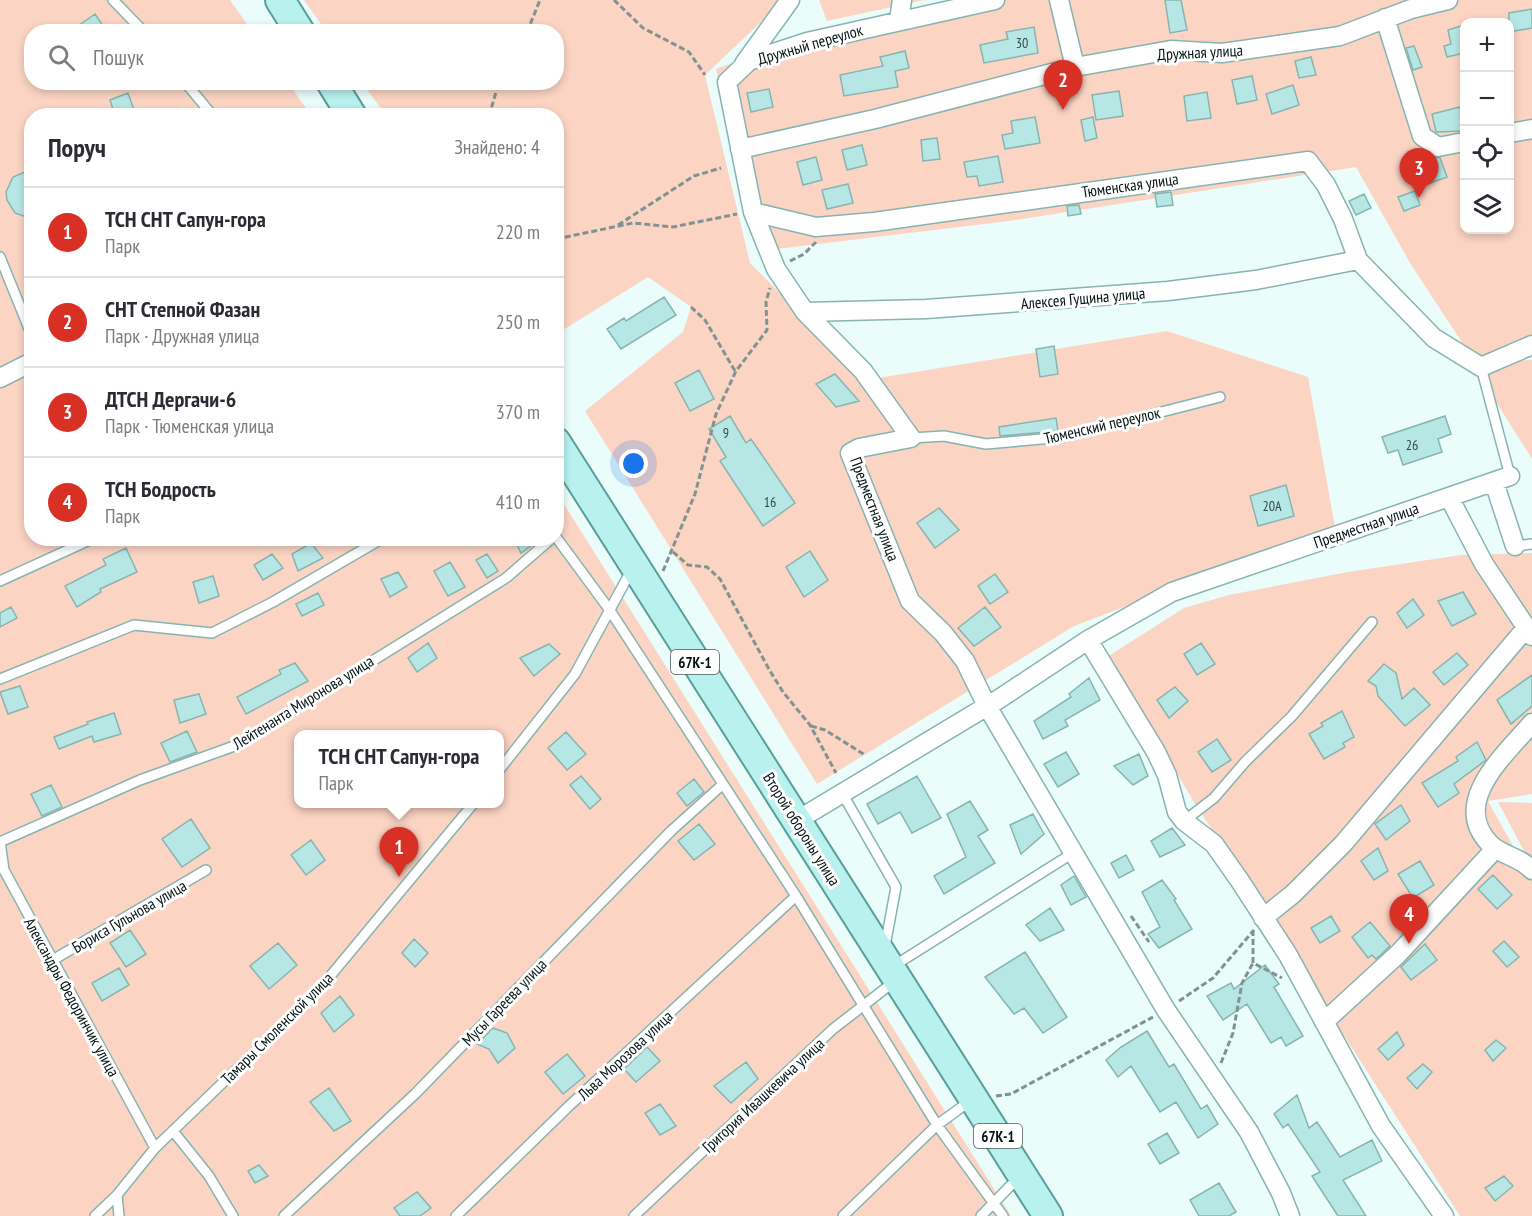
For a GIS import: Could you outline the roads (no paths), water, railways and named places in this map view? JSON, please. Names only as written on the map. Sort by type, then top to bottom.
[{"type":"main road","points":[[283,2],[295,24]]},
{"type":"main road","points":[[336,90],[347,108]]},
{"type":"main road","name":"Второй обороны улица","points":[[564,455],[1048,1216]]},
{"type":"street","points":[[739,71],[790,0]]},
{"type":"street","points":[[899,20],[902,0]]},
{"type":"street","points":[[1059,0],[1075,67]]},
{"type":"street","name":"Дружная улица","points":[[740,149],[885,116],[1075,67],[1171,50],[1222,53],[1340,36],[1385,18],[1448,0]]},
{"type":"street","name":"Дружный переулок","points":[[805,312],[776,269],[753,212],[728,82],[749,61],[807,42],[899,20],[933,7],[982,1]]},
{"type":"street","points":[[1385,18],[1422,136],[1438,147],[1460,143]]},
{"type":"street","points":[[1514,133],[1532,129]]},
{"type":"street","name":"Тюменская улица","points":[[753,212],[816,227],[832,226],[1308,161],[1326,185],[1343,219],[1358,260]]},
{"type":"street","points":[[1358,260],[1434,338],[1481,367],[1532,345]]},
{"type":"street","name":"Алексея Гущина улица","points":[[805,312],[926,309],[1168,291],[1256,280],[1358,260]]},
{"type":"street","points":[[805,312],[863,371],[910,438]]},
{"type":"street","points":[[0,378],[24,366]]},
{"type":"street","name":"Предместная улица","points":[[910,438],[859,448],[850,453],[910,601],[943,633],[965,661],[987,706]]},
{"type":"street","points":[[1502,479],[1523,545]]},
{"type":"street","name":"Предместная улица","points":[[796,821],[987,706],[1088,640],[1155,600],[1198,581],[1502,479]]},
{"type":"street","points":[[1263,918],[1293,894],[1343,844],[1529,631],[1484,564],[1449,497]]},
{"type":"street","points":[[1088,640],[1156,752],[1167,776],[1178,812],[1184,821],[1214,844],[1288,955],[1381,1126],[1444,1216]]},
{"type":"street","points":[[987,706],[1166,1010],[1249,1132],[1281,1193],[1290,1216]]},
{"type":"street","points":[[1532,723],[1477,791],[1476,814],[1481,829],[1495,849],[1516,857],[1532,870]]},
{"type":"street","points":[[1324,1022],[1398,954],[1495,849]]},
{"type":"lane","points":[[114,0],[136,24]]},
{"type":"lane","points":[[192,90],[206,108]]},
{"type":"lane","points":[[0,257],[24,316]]},
{"type":"lane","points":[[1481,367],[1502,479]]},
{"type":"lane","name":"Тюменский переулок","points":[[910,438],[944,436],[986,444],[1064,437],[1220,397]]},
{"type":"lane","points":[[0,581],[77,546]]},
{"type":"lane","points":[[0,679],[134,625],[212,633],[273,602],[368,546]]},
{"type":"lane","name":"Лейтенанта Миронова улица","points":[[0,842],[140,780],[237,745],[506,578],[543,546]]},
{"type":"lane","points":[[563,546],[609,609],[796,896],[938,1125],[1003,1216]]},
{"type":"lane","points":[[504,764],[575,674],[633,566]]},
{"type":"lane","points":[[1184,821],[1214,798],[1292,716],[1372,622]]},
{"type":"lane","name":"Мусы Гареева улица","points":[[284,1216],[415,1094],[670,831],[722,785]]},
{"type":"lane","points":[[842,793],[896,887],[890,968]]},
{"type":"lane","name":"Тамары Смоленской улица","points":[[95,1216],[117,1195],[154,1148],[316,992],[470,808]]},
{"type":"lane","name":"Александры Федоринчик улица","points":[[0,842],[2,870],[154,1148]]},
{"type":"lane","name":"Григория Ивашкевича улица","points":[[634,1216],[832,1029],[864,1006],[890,968],[1073,853]]},
{"type":"lane","name":"Бориса Гульнова улица","points":[[51,961],[206,870]]},
{"type":"lane","name":"Льва Морозова улица","points":[[456,1216],[569,1106],[796,896]]},
{"type":"lane","points":[[843,1216],[938,1125],[974,1098]]},
{"type":"lane","points":[[173,1131],[209,1176],[233,1216]]},
{"type":"lane","points":[[981,1216],[1022,1174]]},
{"type":"lane","points":[[117,1195],[119,1216]]},
{"type":"place","name":"СНТ Степной Фазан","points":[[1063,110]]},
{"type":"place","name":"ДТСН Дергачи-6","points":[[1419,198]]},
{"type":"place","name":"ТСН СНТ Сапун-гора","points":[[399,877]]},
{"type":"place","name":"ТСН Бодрость","points":[[1409,944]]}]
